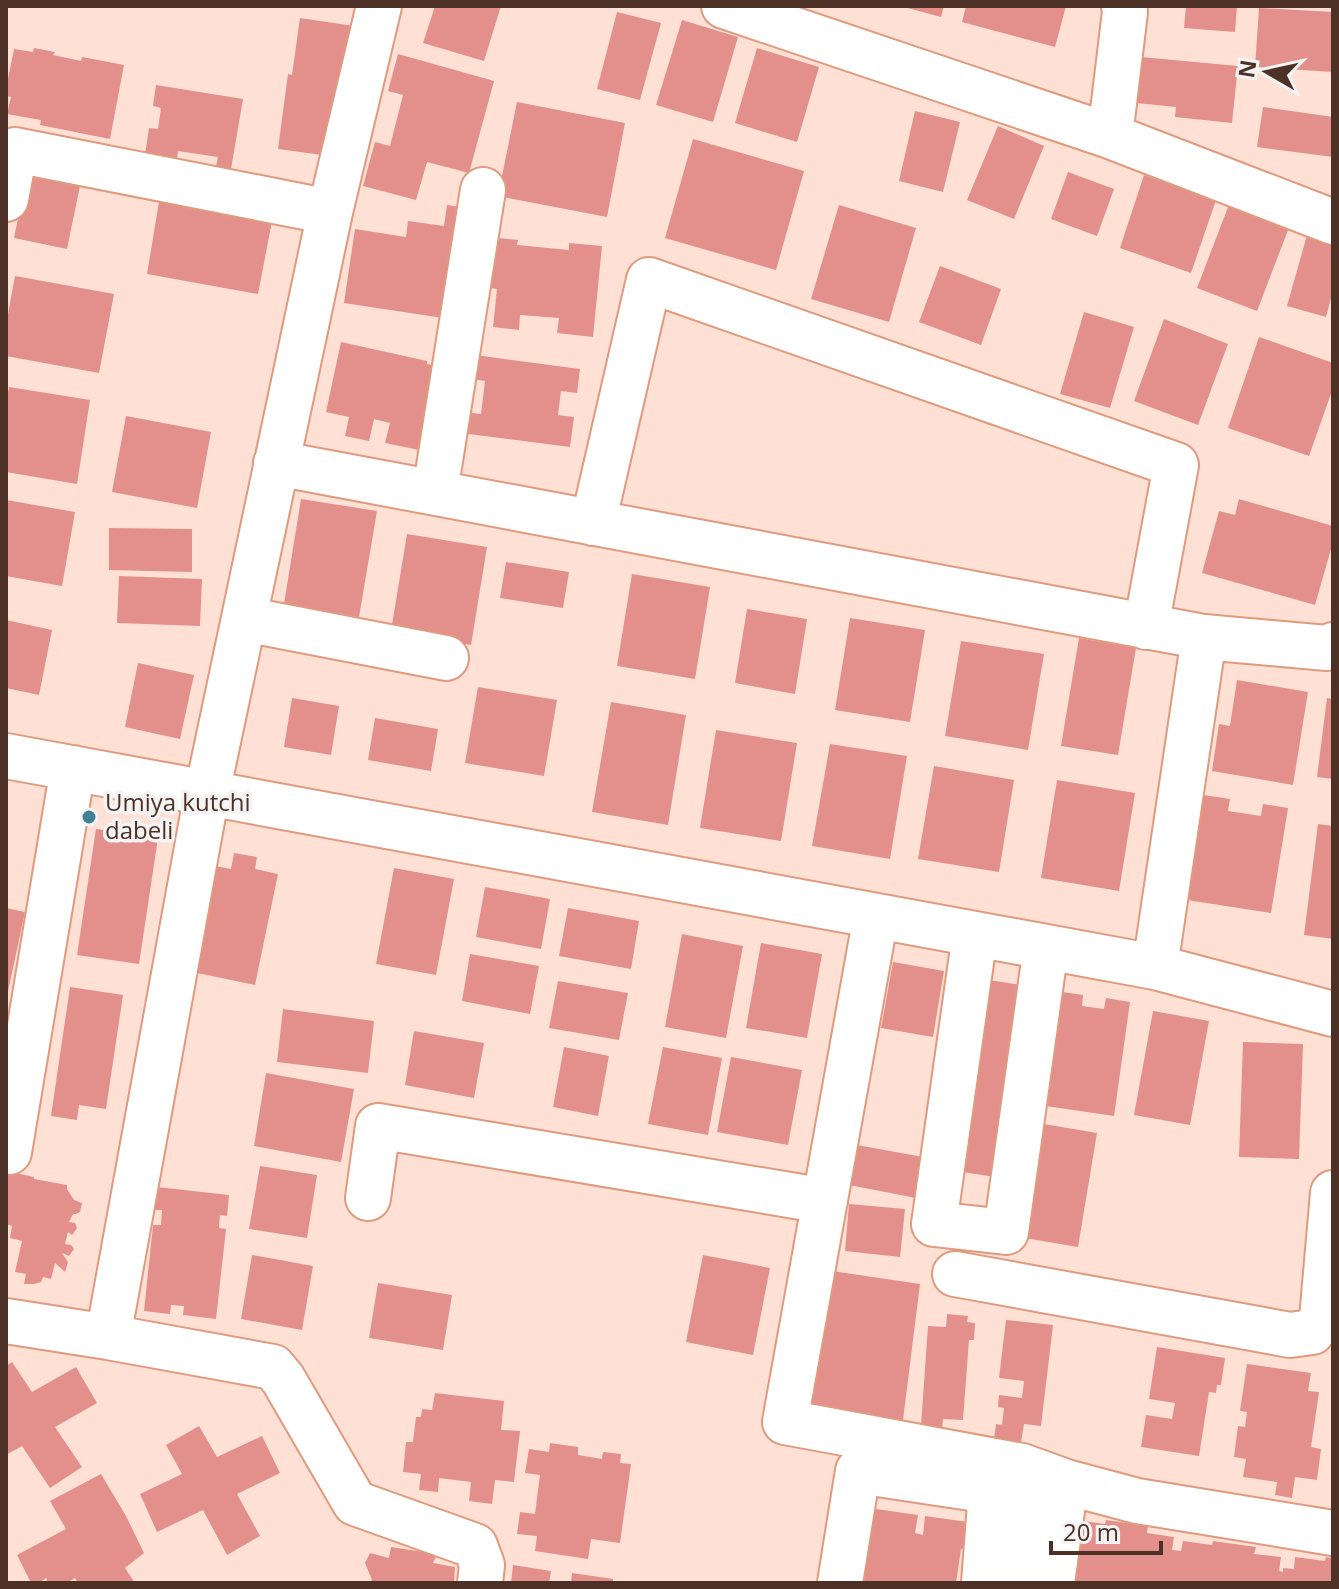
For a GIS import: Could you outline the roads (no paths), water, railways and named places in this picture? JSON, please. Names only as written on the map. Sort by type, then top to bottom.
[{"type":"street","points":[[108,1337],[207,793],[330,212],[379,6]]},
{"type":"street","points":[[724,6],[1110,136],[1333,222]]},
{"type":"street","points":[[1110,136],[1124,6]]},
{"type":"street","points":[[6,199],[15,150],[330,212]]},
{"type":"street","points":[[435,492],[483,190]]},
{"type":"street","points":[[593,523],[649,280],[1176,465],[1146,627]]},
{"type":"street","points":[[276,463],[1204,637],[1327,648],[1333,645]]},
{"type":"street","points":[[244,619],[446,658]]},
{"type":"street","points":[[1155,967],[1204,637]]},
{"type":"street","points":[[6,756],[1155,967],[1333,1014]]},
{"type":"street","points":[[9,1152],[73,768]]},
{"type":"street","points":[[876,916],[785,1422],[1022,1466],[1066,1482],[1137,1501],[1333,1533]]},
{"type":"street","points":[[975,934],[934,1224],[1006,1232],[1046,947]]},
{"type":"street","points":[[368,1198],[378,1126],[825,1201]]},
{"type":"street","points":[[955,1274],[1290,1335],[1312,1332],[1322,1319],[1333,1193]]},
{"type":"street","points":[[6,1321],[273,1367],[355,1503],[475,1546],[482,1565],[480,1583]]},
{"type":"street","points":[[1017,1583],[1022,1466]]},
{"type":"street","points":[[840,1583],[858,1471],[991,1491],[984,1583]]},
{"type":"street","points":[[1052,1583],[1066,1482]]},
{"type":"place","name":"Umiya kutchi dabeli","points":[[89,817]]}]
